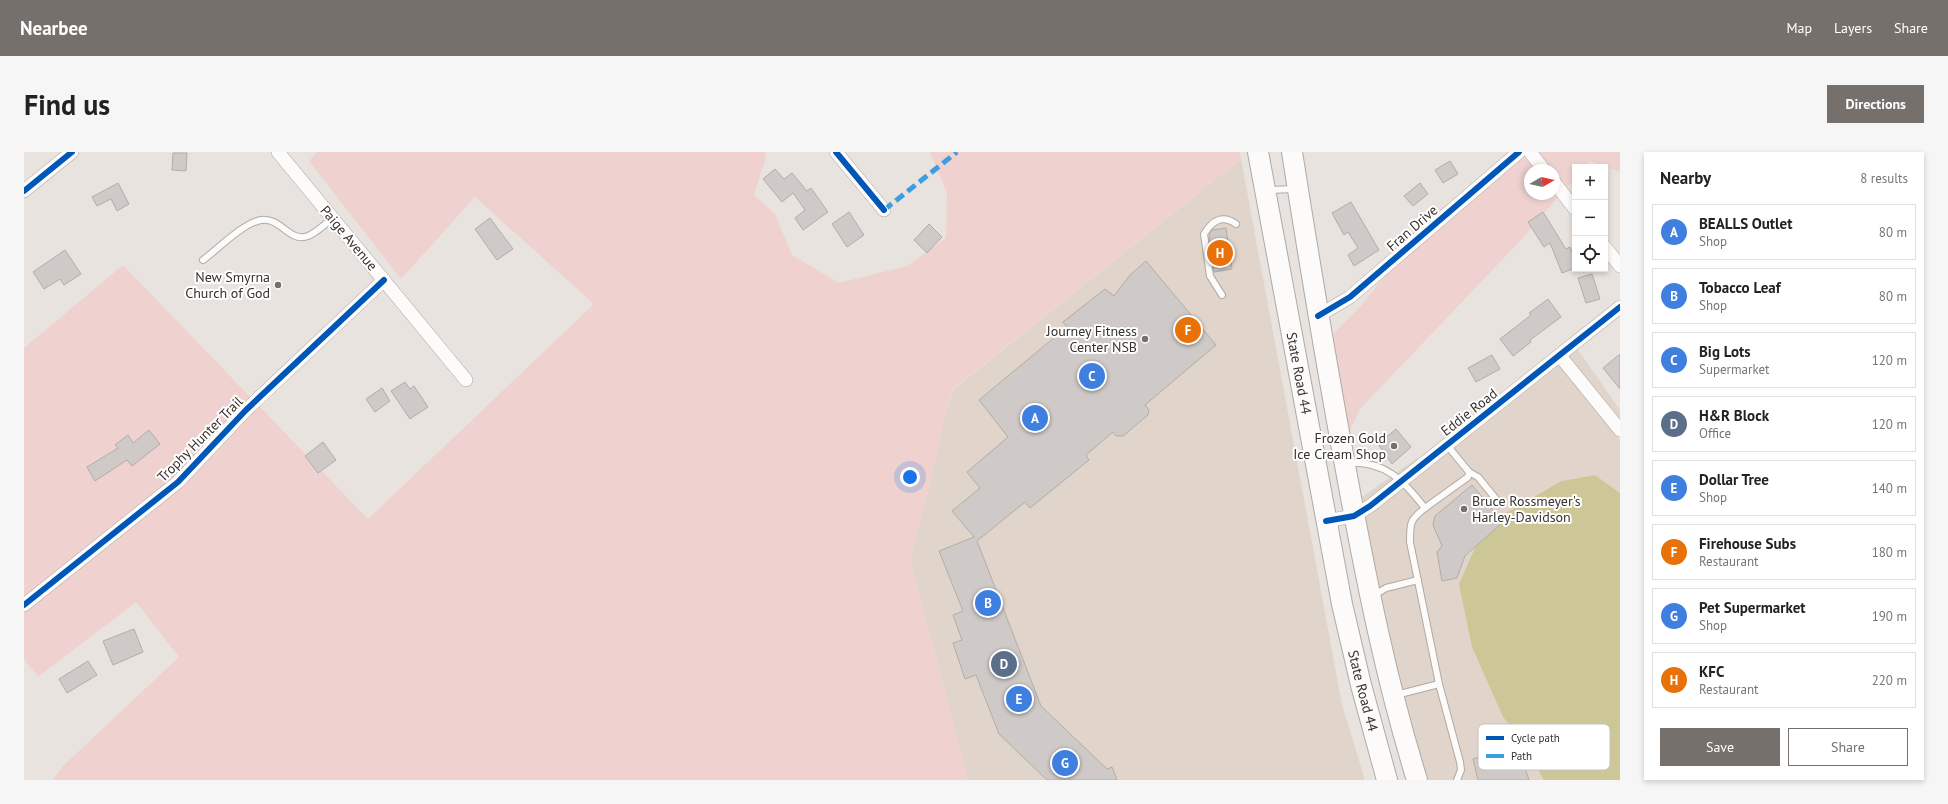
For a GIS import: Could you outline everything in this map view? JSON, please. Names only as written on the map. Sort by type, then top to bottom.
[{"type":"main road","name":"State Road 44","points":[[1258,152],[1342,604],[1361,685],[1387,780]]},
{"type":"main road","name":"State Road 44","points":[[1292,152],[1318,316],[1370,598],[1392,696],[1417,780]]},
{"type":"street","points":[[24,191],[72,152]]},
{"type":"street","name":"Paige Avenue","points":[[278,152],[466,380]]},
{"type":"street","points":[[836,152],[884,210]]},
{"type":"street","name":"Fran Drive","points":[[1318,316],[1350,297],[1518,152]]},
{"type":"street","points":[[1530,152],[1539,164]]},
{"type":"street","points":[[1560,190],[1572,205]]},
{"type":"street","points":[[1608,251],[1620,266]]},
{"type":"street","name":"Trophy Hunter Trail","points":[[24,605],[178,482],[246,410],[384,280]]},
{"type":"street","name":"Eddie Road","points":[[1326,521],[1354,516],[1375,502],[1620,307]]},
{"type":"street","points":[[1560,356],[1620,430]]},
{"type":"lane","points":[[1265,190],[1298,189]]},
{"type":"lane","points":[[203,260],[248,225],[261,220],[269,220],[278,223],[293,237],[299,237],[308,236],[333,218]]},
{"type":"lane","points":[[1222,295],[1210,276],[1204,234],[1210,225],[1217,220],[1229,219],[1236,224]]},
{"type":"lane","points":[[1446,444],[1469,472],[1478,477],[1500,504]]},
{"type":"lane","points":[[1345,463],[1362,462],[1382,468],[1403,481],[1426,508]]},
{"type":"lane","points":[[1457,780],[1461,770],[1460,762],[1440,684],[1410,542],[1410,523],[1414,517],[1468,477],[1469,472]]},
{"type":"lane","points":[[1370,598],[1386,588],[1418,580]]},
{"type":"lane","points":[[1392,696],[1440,684]]},
{"type":"shaded area","points":[[317,152],[765,152],[766,157],[754,195],[775,214],[792,255],[839,283],[907,266],[946,238],[947,193],[930,152],[1240,152],[1241,159],[953,389],[945,415],[929,488],[910,559],[968,780],[53,780],[63,766],[179,657],[136,602],[38,677],[24,659],[24,348],[123,265],[368,519],[594,304],[475,197],[401,279],[309,161]]},
{"type":"shaded area","points":[[1514,152],[1620,152],[1620,172],[1608,168],[1608,164],[1598,164],[1590,161],[1588,164],[1572,164],[1572,181],[1560,195],[1560,164],[1524,164],[1524,200],[1556,200],[1522,239],[1360,409],[1347,436],[1329,338],[1360,307],[1435,213],[1501,166]]},
{"type":"shaded area","points":[[1241,159],[1342,705],[1365,780],[968,780],[910,559],[929,488],[945,415],[954,389]]},
{"type":"shaded area","points":[[1573,343],[1620,410],[1620,419],[1564,350]]},
{"type":"shaded area","points":[[1554,358],[1620,440],[1620,493],[1595,475],[1560,481],[1485,525],[1472,647],[1503,717],[1508,724],[1478,724],[1478,770],[1538,770],[1544,780],[1425,780],[1412,739],[1358,500],[1417,458],[1418,461]]},
{"type":"shaded area","points":[[1595,475],[1620,493],[1620,780],[1544,780],[1538,770],[1610,770],[1610,724],[1508,724],[1503,717],[1472,647],[1459,584],[1485,525],[1561,481]]},
{"type":"building","points":[[173,153],[187,153],[186,171],[172,170]]},
{"type":"building","points":[[1450,161],[1458,174],[1443,183],[1435,170]]},
{"type":"building","points":[[775,169],[784,179],[792,173],[807,191],[811,188],[828,212],[803,230],[795,218],[805,210],[793,193],[782,202],[763,179]]},
{"type":"building","points":[[118,183],[129,204],[117,211],[111,199],[97,206],[92,197]]},
{"type":"building","points":[[1420,183],[1428,194],[1413,206],[1404,196]]},
{"type":"building","points":[[1351,202],[1379,250],[1354,266],[1348,255],[1358,248],[1348,232],[1344,235],[1332,213]]},
{"type":"building","points":[[849,212],[864,235],[847,247],[832,224]]},
{"type":"building","points":[[1543,212],[1566,249],[1570,247],[1572,252],[1572,269],[1562,273],[1550,243],[1544,247],[1528,222]]},
{"type":"building","points":[[490,218],[513,249],[497,260],[475,229]]},
{"type":"building","points":[[929,224],[942,237],[927,253],[914,240]]},
{"type":"building","points":[[1226,228],[1232,269],[1214,272],[1209,235],[1212,230]]},
{"type":"building","points":[[65,250],[81,274],[64,285],[60,279],[44,289],[33,272]]},
{"type":"building","points":[[1146,261],[1216,345],[1145,405],[1149,410],[1148,415],[1123,436],[1116,436],[1113,432],[1086,455],[1089,460],[1030,508],[1025,502],[977,541],[1041,706],[1107,769],[1112,767],[1117,780],[1047,780],[999,734],[976,675],[965,679],[953,643],[962,640],[953,615],[963,611],[939,551],[974,537],[952,511],[980,488],[967,472],[1008,437],[979,400],[1067,327],[1063,322],[1105,289],[1114,296],[1130,275]]},
{"type":"building","points":[[1592,274],[1600,299],[1586,303],[1578,278]]},
{"type":"building","points":[[1548,299],[1561,317],[1530,340],[1531,342],[1513,356],[1500,339],[1531,315],[1529,313]]},
{"type":"building","points":[[1620,354],[1620,389],[1603,368]]},
{"type":"building","points":[[1492,355],[1500,369],[1476,382],[1468,368]]},
{"type":"building","points":[[405,382],[410,389],[414,386],[428,407],[410,419],[391,391]]},
{"type":"building","points":[[382,388],[390,401],[375,412],[366,399]]},
{"type":"building","name":"Frozen Gold Ice Cream Shop","points":[[1396,429],[1411,447],[1392,464],[1378,444]]},
{"type":"building","points":[[149,430],[160,444],[132,466],[127,460],[95,481],[87,467],[118,448],[115,445],[128,435],[133,443]]},
{"type":"building","points":[[323,442],[336,460],[318,473],[305,456]]},
{"type":"building","points":[[1472,485],[1503,522],[1465,556],[1457,578],[1442,581],[1437,552],[1442,546],[1433,525],[1435,516]]},
{"type":"building","points":[[134,629],[143,652],[113,665],[103,641]]},
{"type":"building","points":[[88,661],[97,675],[67,693],[59,679]]},
{"type":"building","points":[[1478,757],[1478,770],[1526,770],[1529,780],[1478,780],[1473,759]]},
{"type":"marked path","points":[[884,210],[957,152]]},
{"type":"cycle path","points":[[24,191],[72,152]]},
{"type":"cycle path","points":[[836,152],[884,210]]},
{"type":"cycle path","points":[[1318,316],[1350,297],[1519,152]]},
{"type":"cycle path","points":[[24,605],[178,482],[246,410],[384,280]]},
{"type":"cycle path","points":[[1326,521],[1354,516],[1370,506],[1620,307]]},
{"type":"place","name":"KFC","points":[[1220,253]]},
{"type":"place","name":"New Smyrna Church of God","points":[[278,285]]},
{"type":"place","name":"Firehouse Subs","points":[[1188,330]]},
{"type":"place","name":"Journey Fitness Center NSB","points":[[1145,339]]},
{"type":"place","name":"Big Lots","points":[[1092,376]]},
{"type":"place","name":"BEALLS Outlet","points":[[1035,418]]},
{"type":"place","name":"Frozen Gold Ice Cream Shop","points":[[1394,446]]},
{"type":"place","name":"Bruce Rossmeyer's Harley-Davidson","points":[[1464,509]]},
{"type":"place","name":"Tobacco Leaf","points":[[988,603]]},
{"type":"place","name":"H&R Block","points":[[1004,664]]},
{"type":"place","name":"Dollar Tree","points":[[1019,699]]},
{"type":"place","name":"Pet Supermarket","points":[[1065,763]]}]
